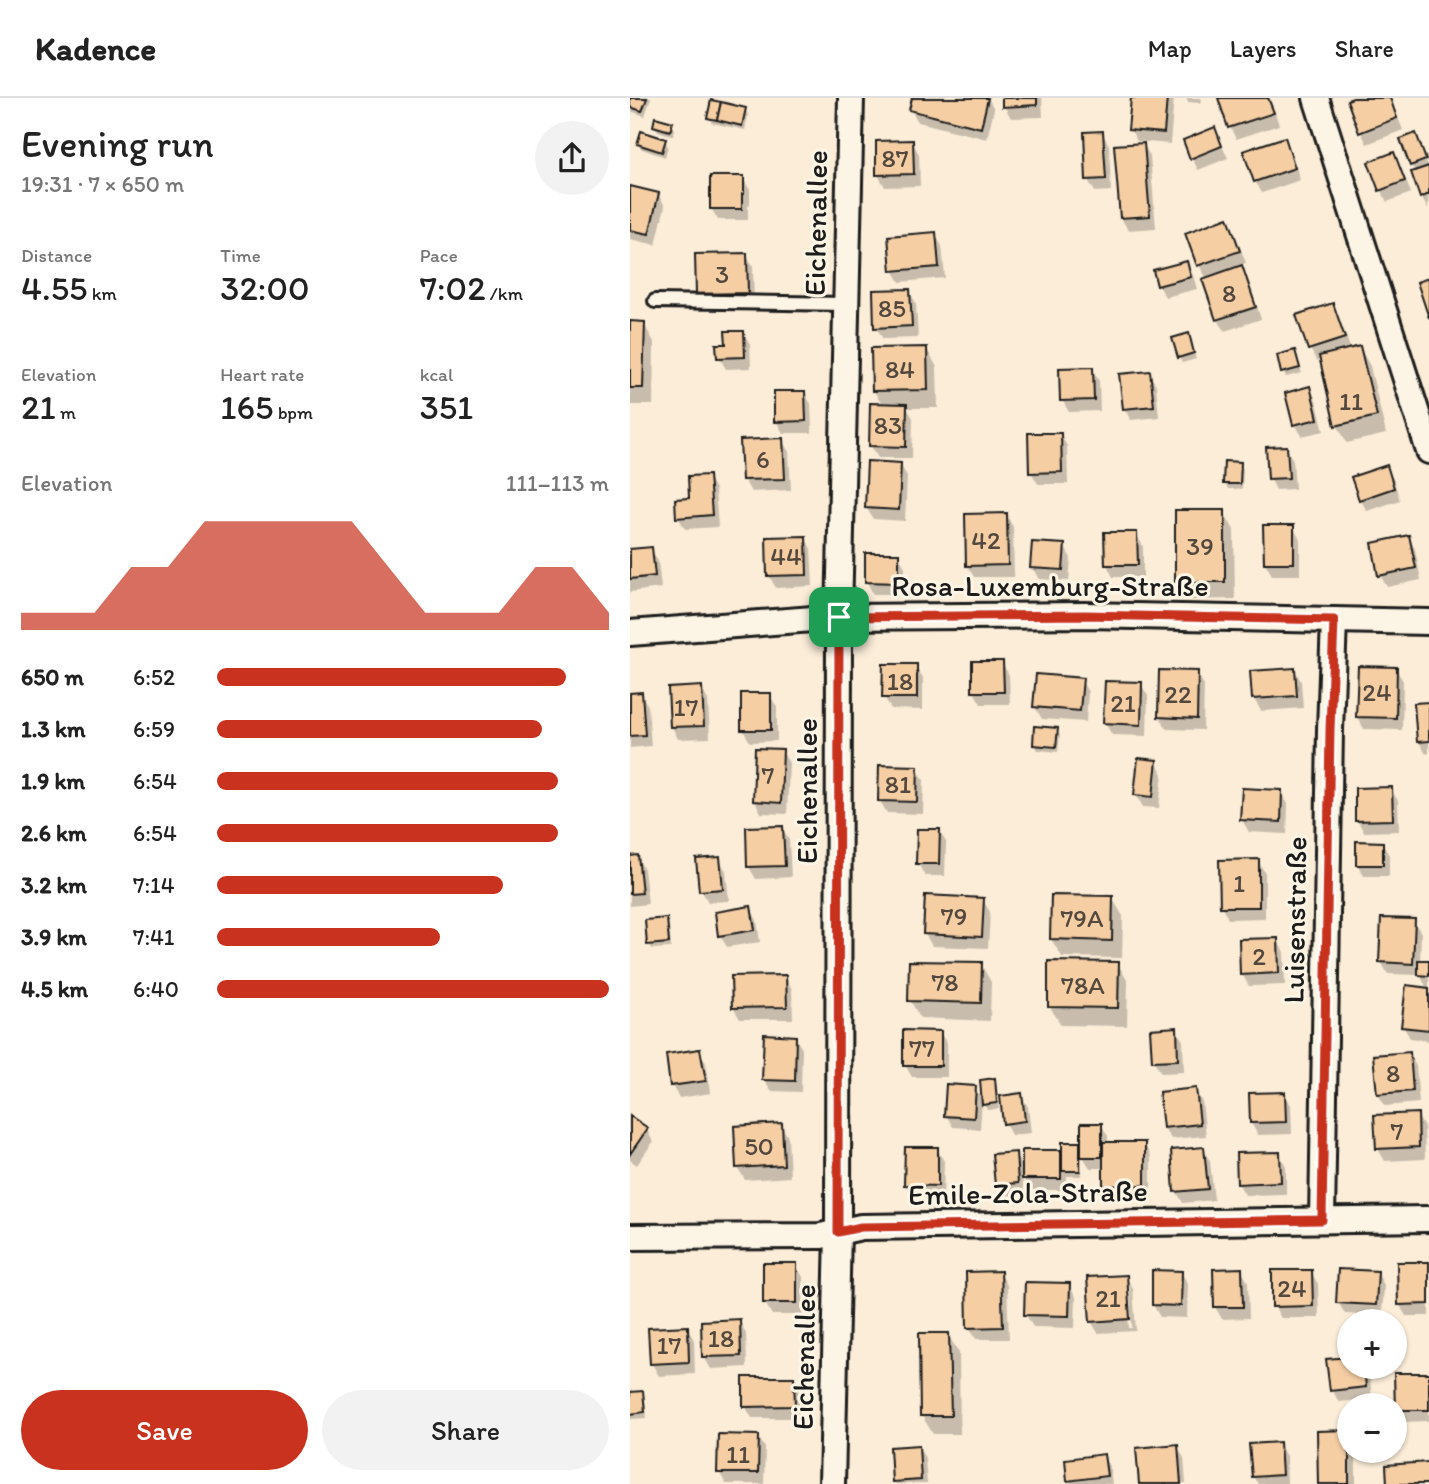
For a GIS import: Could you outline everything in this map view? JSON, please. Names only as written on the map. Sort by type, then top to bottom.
[{"type":"street","name":"Eichenallee","points":[[832,1484],[838,1232],[839,617],[850,98]]},
{"type":"street","points":[[1316,98],[1429,451]]},
{"type":"street","name":"Rosa-Luxemburg-Straße","points":[[630,633],[839,617],[1085,615],[1429,622]]},
{"type":"street","name":"Luisenstraße","points":[[1322,1220],[1329,743],[1334,620]]},
{"type":"street","name":"Emile-Zola-Straße","points":[[630,1237],[821,1236],[861,1227],[1429,1219]]},
{"type":"lane","points":[[655,301],[846,304]]},
{"type":"building","points":[[630,98],[647,98],[642,111],[630,107]]},
{"type":"building","points":[[912,98],[988,98],[981,128],[909,110]]},
{"type":"building","points":[[1002,98],[1037,98],[1037,105],[1002,107]]},
{"type":"building","points":[[1131,98],[1167,98],[1164,133],[1128,130]]},
{"type":"building","points":[[1218,98],[1268,98],[1274,113],[1228,128]]},
{"type":"building","points":[[1390,98],[1397,118],[1359,133],[1347,100]]},
{"type":"building","points":[[711,100],[721,102],[717,120],[707,118]]},
{"type":"building","points":[[721,102],[746,108],[742,126],[717,120]]},
{"type":"building","points":[[655,117],[673,122],[670,131],[653,126]]},
{"type":"building","points":[[1215,127],[1222,146],[1190,159],[1183,140]]},
{"type":"building","points":[[641,131],[666,139],[662,152],[637,144]]},
{"type":"building","points":[[1103,131],[1106,179],[1086,180],[1084,132]]},
{"type":"building","points":[[1416,133],[1426,160],[1410,166],[1400,139]]},
{"type":"building","points":[[1285,137],[1295,168],[1254,182],[1243,151]]},
{"type":"building","points":[[913,140],[914,174],[876,175],[876,141]]},
{"type":"building","points":[[1144,143],[1150,216],[1120,218],[1114,145]]},
{"type":"building","points":[[1394,152],[1405,181],[1379,191],[1368,162]]},
{"type":"building","points":[[1429,166],[1429,194],[1420,198],[1411,172]]},
{"type":"building","points":[[710,176],[744,176],[742,209],[710,209]]},
{"type":"building","points":[[630,186],[659,193],[649,234],[630,230]]},
{"type":"building","points":[[1228,217],[1240,251],[1197,266],[1185,233]]},
{"type":"building","points":[[936,232],[939,267],[891,271],[888,236]]},
{"type":"building","points":[[747,253],[748,293],[696,294],[695,254]]},
{"type":"building","points":[[1187,261],[1191,277],[1157,286],[1153,270]]},
{"type":"building","points":[[1242,265],[1256,307],[1216,320],[1202,279]]},
{"type":"building","points":[[1429,278],[1429,318],[1417,282]]},
{"type":"building","points":[[910,289],[912,326],[874,328],[873,290]]},
{"type":"building","points":[[1333,303],[1345,338],[1308,350],[1296,315]]},
{"type":"building","points":[[630,321],[645,322],[643,388],[630,388]]},
{"type":"building","points":[[725,331],[744,331],[745,357],[717,358],[716,344],[726,344]]},
{"type":"building","points":[[1189,333],[1194,353],[1178,358],[1172,338]]},
{"type":"building","points":[[1360,346],[1377,416],[1335,426],[1319,356]]},
{"type":"building","points":[[927,347],[928,390],[872,391],[871,348]]},
{"type":"building","points":[[1295,350],[1300,368],[1281,373],[1277,355]]},
{"type":"building","points":[[1093,367],[1094,400],[1060,401],[1059,368]]},
{"type":"building","points":[[1150,371],[1154,406],[1123,409],[1119,374]]},
{"type":"building","points":[[1310,386],[1318,419],[1293,425],[1285,393]]},
{"type":"building","points":[[774,391],[805,391],[806,421],[774,422]]},
{"type":"building","points":[[870,403],[907,404],[906,447],[869,446]]},
{"type":"building","points":[[1028,433],[1061,433],[1062,472],[1029,473]]},
{"type":"building","points":[[783,438],[785,479],[742,480],[740,440]]},
{"type":"building","points":[[1287,446],[1289,478],[1268,479],[1266,447]]},
{"type":"building","points":[[867,461],[901,463],[899,510],[865,508]]},
{"type":"building","points":[[1224,461],[1241,462],[1240,484],[1223,484]]},
{"type":"building","points":[[1387,465],[1394,488],[1359,500],[1351,477]]},
{"type":"building","points":[[709,475],[712,515],[676,518],[675,499],[689,498],[688,476]]},
{"type":"building","points":[[1175,510],[1225,510],[1225,582],[1175,582]]},
{"type":"building","points":[[1007,513],[1008,565],[966,566],[965,514]]},
{"type":"building","points":[[1263,525],[1294,525],[1294,563],[1264,563]]},
{"type":"building","points":[[1104,532],[1137,532],[1138,565],[1105,565]]},
{"type":"building","points":[[1409,535],[1416,568],[1378,576],[1372,543]]},
{"type":"building","points":[[806,536],[807,575],[767,576],[766,537]]},
{"type":"building","points":[[1032,542],[1065,544],[1063,570],[1030,568]]},
{"type":"building","points":[[652,547],[655,576],[630,579],[630,549]]},
{"type":"building","points":[[865,553],[899,553],[899,583],[865,582]]},
{"type":"building","points":[[972,661],[1003,661],[1004,692],[972,692]]},
{"type":"building","points":[[883,664],[917,664],[917,698],[882,698]]},
{"type":"building","points":[[1358,666],[1397,667],[1396,718],[1356,717]]},
{"type":"building","points":[[1295,668],[1297,696],[1252,699],[1250,671]]},
{"type":"building","points":[[1159,670],[1198,671],[1197,719],[1158,717]]},
{"type":"building","points":[[1036,674],[1083,678],[1080,711],[1033,707]]},
{"type":"building","points":[[1105,681],[1142,682],[1141,725],[1103,723]]},
{"type":"building","points":[[702,686],[704,726],[670,727],[668,688]]},
{"type":"building","points":[[642,692],[645,735],[630,736],[630,693]]},
{"type":"building","points":[[741,693],[771,693],[771,730],[741,730]]},
{"type":"building","points":[[1429,702],[1429,741],[1417,742],[1414,703]]},
{"type":"building","points":[[1034,726],[1058,728],[1056,747],[1033,745]]},
{"type":"building","points":[[755,748],[783,749],[781,803],[753,801]]},
{"type":"building","points":[[1138,758],[1157,760],[1153,797],[1134,795]]},
{"type":"building","points":[[879,765],[918,766],[917,802],[878,801]]},
{"type":"building","points":[[1392,787],[1393,820],[1355,821],[1355,788]]},
{"type":"building","points":[[1242,788],[1282,790],[1281,822],[1240,820]]},
{"type":"building","points":[[783,826],[785,866],[747,867],[746,827]]},
{"type":"building","points":[[917,829],[940,829],[939,864],[916,864]]},
{"type":"building","points":[[1356,841],[1383,842],[1383,865],[1356,865]]},
{"type":"building","points":[[638,855],[642,893],[630,894],[630,856]]},
{"type":"building","points":[[720,857],[723,889],[699,891],[696,859]]},
{"type":"building","points":[[1259,859],[1259,907],[1220,907],[1219,860]]},
{"type":"building","points":[[925,895],[984,898],[982,937],[923,934]]},
{"type":"building","points":[[1051,895],[1113,896],[1112,941],[1050,939]]},
{"type":"building","points":[[751,906],[755,930],[718,936],[715,912]]},
{"type":"building","points":[[667,918],[669,943],[647,945],[645,920]]},
{"type":"building","points":[[1381,918],[1415,919],[1413,964],[1379,962]]},
{"type":"building","points":[[1278,938],[1279,973],[1240,975],[1239,939]]},
{"type":"building","points":[[1418,960],[1429,960],[1429,976],[1418,975]]},
{"type":"building","points":[[909,961],[982,962],[981,1003],[908,1001]]},
{"type":"building","points":[[1048,961],[1119,962],[1118,1008],[1048,1007]]},
{"type":"building","points":[[786,975],[787,1007],[732,1008],[731,976]]},
{"type":"building","points":[[1406,985],[1429,988],[1429,1030],[1401,1027]]},
{"type":"building","points":[[1177,1027],[1178,1060],[1152,1061],[1150,1029]]},
{"type":"building","points":[[903,1030],[941,1031],[941,1066],[903,1066]]},
{"type":"building","points":[[764,1034],[796,1036],[795,1081],[762,1080]]},
{"type":"building","points":[[700,1049],[706,1081],[670,1086],[666,1054]]},
{"type":"building","points":[[1410,1052],[1413,1091],[1377,1094],[1373,1055]]},
{"type":"building","points":[[995,1078],[997,1103],[982,1105],[980,1080]]},
{"type":"building","points":[[946,1084],[976,1086],[974,1118],[944,1116]]},
{"type":"building","points":[[1196,1088],[1200,1124],[1163,1128],[1159,1092]]},
{"type":"building","points":[[1285,1092],[1286,1122],[1250,1123],[1249,1093]]},
{"type":"building","points":[[1022,1093],[1025,1121],[1003,1124],[1000,1096]]},
{"type":"building","points":[[1418,1113],[1419,1147],[1376,1149],[1374,1115]]},
{"type":"building","points":[[630,1116],[648,1128],[630,1154]]},
{"type":"building","points":[[782,1123],[784,1165],[736,1168],[734,1126]]},
{"type":"building","points":[[1081,1123],[1102,1123],[1102,1157],[1081,1157]]},
{"type":"building","points":[[1062,1142],[1080,1142],[1080,1171],[1062,1171]]},
{"type":"building","points":[[1103,1142],[1145,1142],[1145,1185],[1103,1186]]},
{"type":"building","points":[[905,1147],[938,1147],[938,1186],[904,1185]]},
{"type":"building","points":[[1204,1147],[1208,1189],[1174,1192],[1171,1150]]},
{"type":"building","points":[[1022,1150],[1061,1150],[1061,1179],[1022,1179]]},
{"type":"building","points":[[1016,1152],[1018,1183],[995,1185],[992,1154]]},
{"type":"building","points":[[1280,1152],[1281,1182],[1237,1184],[1236,1153]]},
{"type":"building","points":[[1397,1262],[1429,1262],[1429,1304],[1398,1305]]},
{"type":"building","points":[[763,1263],[797,1263],[797,1303],[763,1303]]},
{"type":"building","points":[[1242,1268],[1243,1307],[1214,1307],[1213,1269]]},
{"type":"building","points":[[1338,1269],[1378,1271],[1376,1305],[1336,1303]]},
{"type":"building","points":[[1152,1270],[1182,1271],[1181,1306],[1152,1305]]},
{"type":"building","points":[[1272,1270],[1312,1270],[1313,1306],[1272,1307]]},
{"type":"building","points":[[1001,1271],[1003,1327],[967,1328],[966,1272]]},
{"type":"building","points":[[1127,1275],[1130,1319],[1090,1322],[1087,1277]]},
{"type":"building","points":[[1025,1282],[1070,1283],[1069,1316],[1024,1315]]},
{"type":"building","points":[[740,1319],[741,1356],[702,1357],[701,1321]]},
{"type":"building","points":[[688,1326],[689,1362],[650,1364],[648,1328]]},
{"type":"building","points":[[919,1333],[949,1333],[951,1416],[920,1416]]},
{"type":"building","points":[[1337,1358],[1337,1379],[1365,1379],[1366,1387],[1330,1391],[1326,1359]]},
{"type":"building","points":[[1407,1373],[1429,1373],[1429,1410],[1407,1410],[1407,1393],[1395,1393],[1394,1379],[1407,1379]]},
{"type":"building","points":[[743,1377],[794,1377],[795,1406],[743,1407]]},
{"type":"building","points":[[643,1391],[645,1412],[630,1414],[630,1392]]},
{"type":"building","points":[[1337,1430],[1337,1463],[1349,1463],[1349,1484],[1318,1484],[1317,1431]]},
{"type":"building","points":[[718,1434],[759,1435],[758,1473],[717,1473]]},
{"type":"building","points":[[1280,1442],[1282,1475],[1252,1477],[1249,1444]]},
{"type":"building","points":[[1178,1444],[1181,1484],[1139,1484],[1136,1448]]},
{"type":"building","points":[[919,1445],[921,1480],[892,1482],[890,1447]]},
{"type":"building","points":[[1104,1454],[1107,1476],[1067,1481],[1065,1459]]},
{"type":"building","points":[[1428,1462],[1429,1484],[1387,1484],[1386,1465]]},
{"type":"route","points":[[1085,615],[1334,620],[1322,1220],[861,1227],[838,1232],[839,617],[1085,615]]}]
